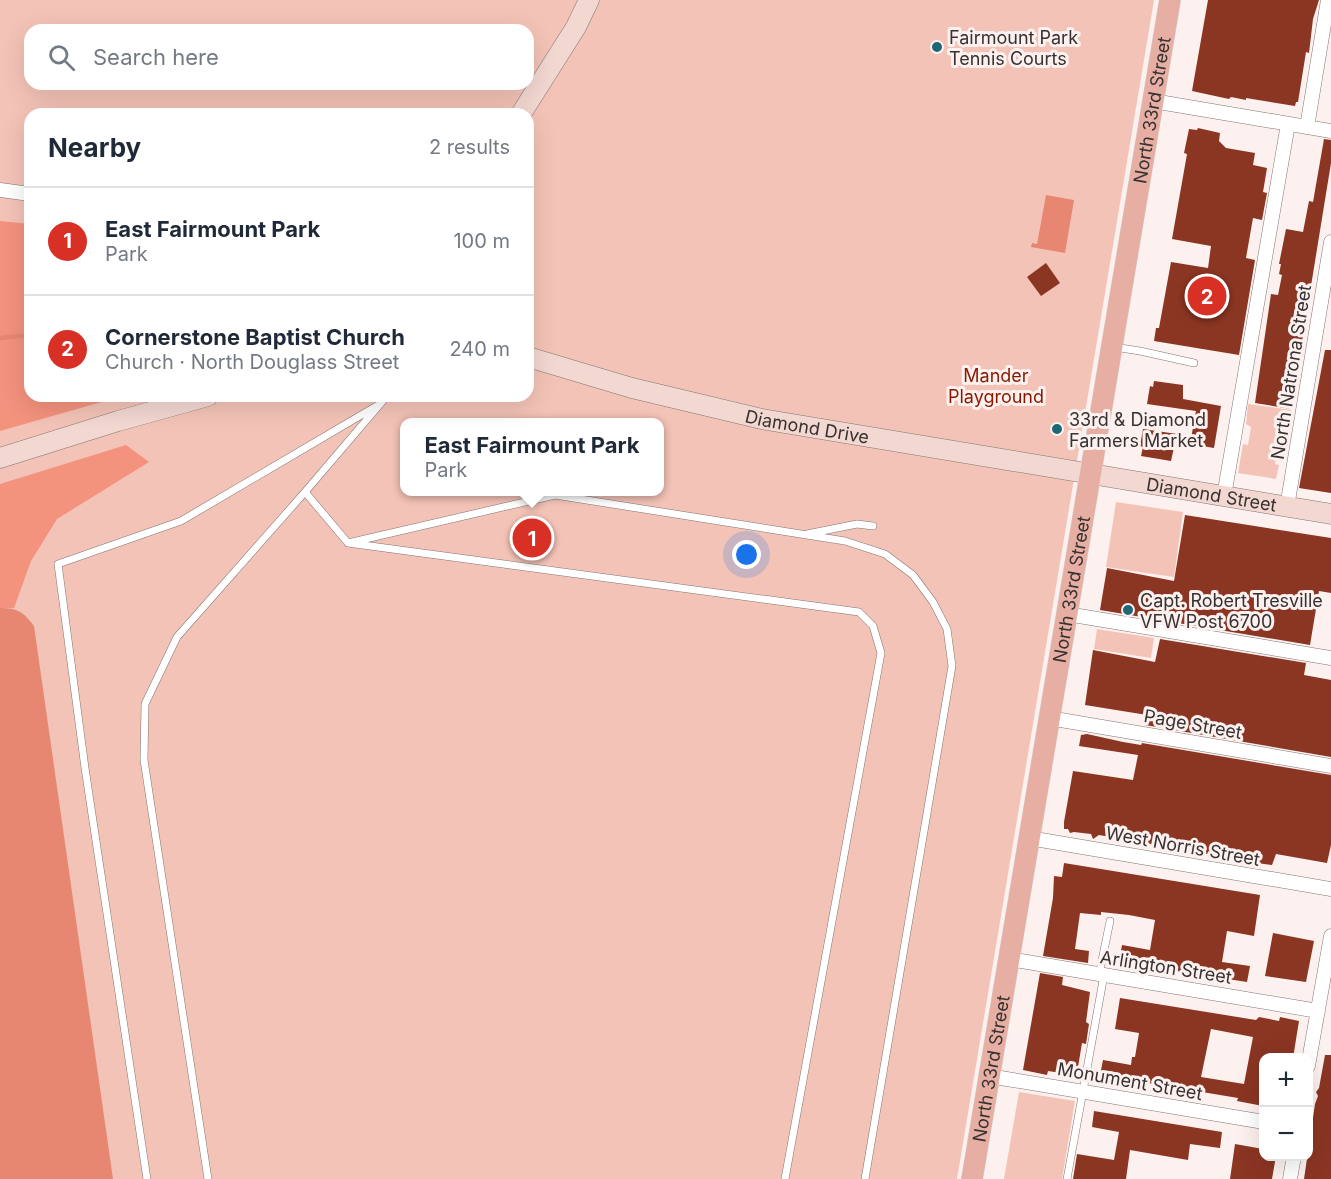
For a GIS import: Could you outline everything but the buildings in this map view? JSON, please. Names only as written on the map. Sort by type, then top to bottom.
[{"type":"main road","name":"North 33rd Street","points":[[972,1179],[1170,0]]},
{"type":"street","points":[[525,108],[576,27],[589,0]]},
{"type":"street","points":[[1306,127],[1328,0]]},
{"type":"street","points":[[1153,101],[1331,131]]},
{"type":"street","points":[[1224,496],[1288,124]]},
{"type":"street","points":[[0,190],[24,193]]},
{"type":"street","name":"North Natrona Street","points":[[1287,507],[1331,242]]},
{"type":"street","name":"Diamond Drive","points":[[534,359],[632,388],[762,419],[1090,474]]},
{"type":"street","points":[[0,458],[186,402]]},
{"type":"street","name":"Diamond Street","points":[[1090,474],[1331,514]]},
{"type":"street","points":[[1067,614],[1331,658]]},
{"type":"street","name":"Page Street","points":[[1049,718],[1331,766]]},
{"type":"street","name":"West Norris Street","points":[[1029,838],[1331,889]]},
{"type":"street","points":[[1310,1053],[1331,936]]},
{"type":"street","name":"Arlington Street","points":[[1009,959],[1318,1011]]},
{"type":"street","name":"Monument Street","points":[[990,1076],[1259,1121]]},
{"type":"street","points":[[1290,1179],[1293,1161]]},
{"type":"lane","points":[[1112,347],[1194,363]]},
{"type":"lane","points":[[208,1179],[144,760],[145,704],[177,637],[380,404]]},
{"type":"lane","points":[[147,1179],[85,768],[58,564],[181,521],[380,404]]},
{"type":"lane","points":[[305,492],[348,543],[859,612],[873,626],[881,653],[786,1179]]},
{"type":"lane","points":[[348,543],[551,496]]},
{"type":"lane","points":[[561,496],[845,542],[885,554],[913,575],[933,602],[947,629],[952,666],[865,1179]]},
{"type":"lane","points":[[802,535],[857,524],[873,526]]},
{"type":"lane","points":[[1066,1179],[1083,1091],[1110,921]]},
{"type":"green space","name":"Mander Playground","points":[[0,0],[1154,0],[957,1179],[0,1179]]},
{"type":"green space","points":[[1248,404],[1291,410],[1288,424],[1280,431],[1275,464],[1279,465],[1276,479],[1238,473],[1243,444],[1248,445],[1251,427],[1246,424]]},
{"type":"green space","points":[[1116,502],[1183,512],[1174,577],[1106,567]]},
{"type":"green space","points":[[1097,629],[1154,638],[1151,658],[1094,649]]},
{"type":"green space","points":[[1019,1092],[1075,1101],[1062,1179],[1004,1179]]},
{"type":"shaded area","points":[[1046,195],[1074,200],[1065,253],[1031,247],[1032,243],[1037,244]]},
{"type":"shaded area","points":[[0,221],[24,223],[24,402],[100,402],[0,431]]},
{"type":"shaded area","points":[[126,445],[149,462],[57,519],[31,561],[14,608],[0,608],[0,484]]},
{"type":"shaded area","points":[[0,608],[20,612],[34,626],[113,1179],[0,1179]]},
{"type":"waterway","points":[[0,338],[24,336]]},
{"type":"place","name":"Fairmount Park Tennis Courts","points":[[937,47]]},
{"type":"place","name":"Cornerstone Baptist Church","points":[[1207,296]]},
{"type":"place","name":"33rd & Diamond Farmers Market","points":[[1057,429]]},
{"type":"place","name":"East Fairmount Park","points":[[532,538]]},
{"type":"place","name":"Capt. Robert Tresville VFW Post 6700","points":[[1128,610]]}]
